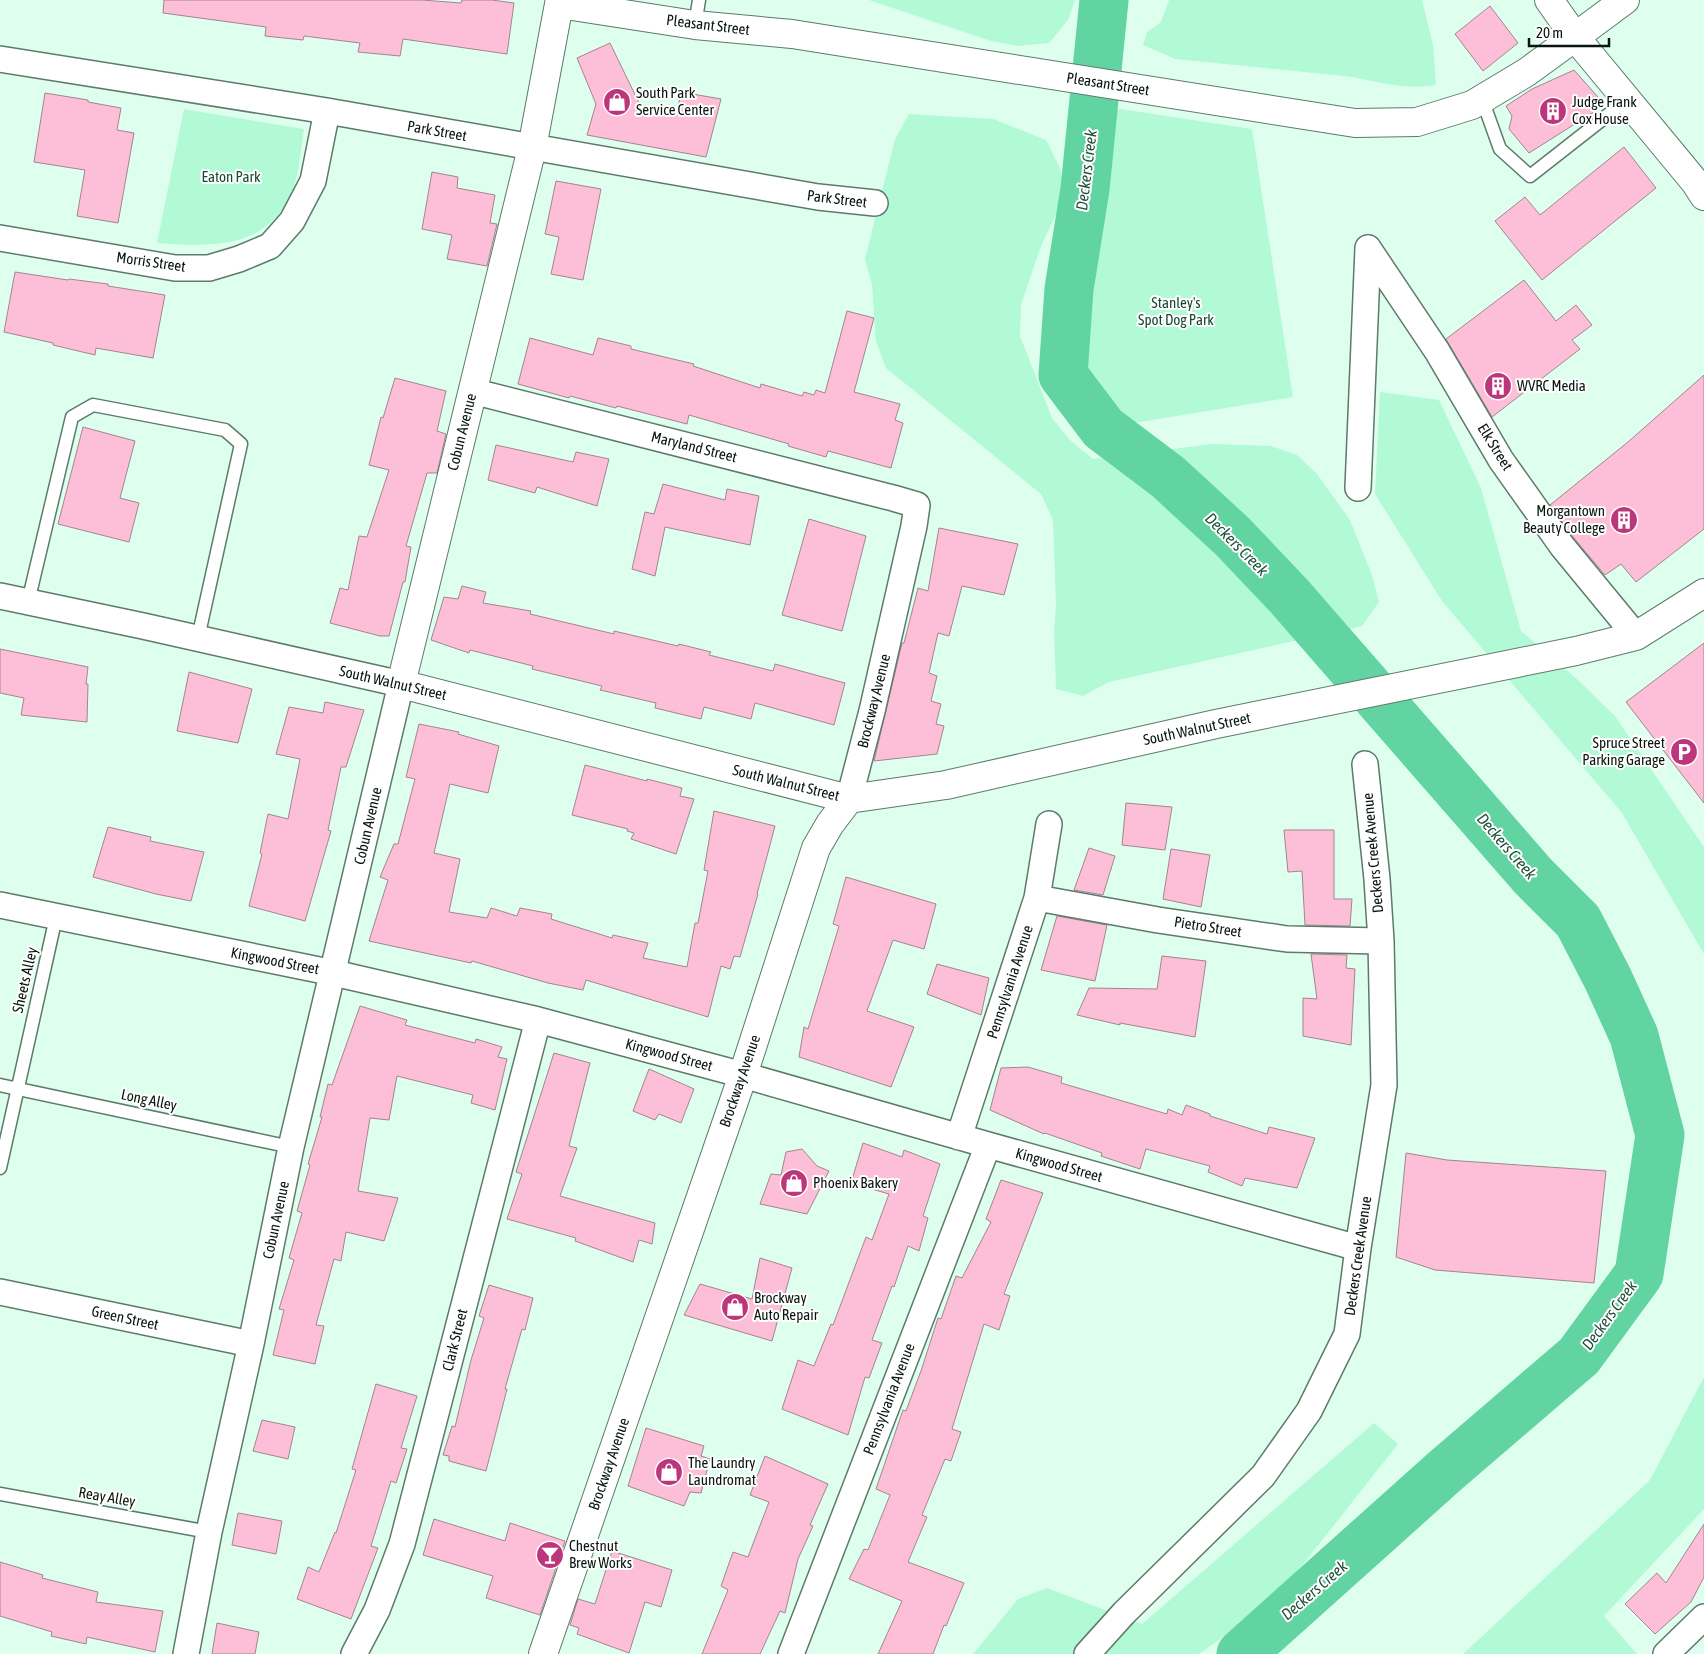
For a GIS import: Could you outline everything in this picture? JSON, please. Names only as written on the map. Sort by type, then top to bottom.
[{"type":"street","points":[[1549,0],[1575,37],[1695,182],[1704,196]]},
{"type":"street","name":"Pleasant Street","points":[[559,2],[697,13],[792,34],[1355,123],[1417,122],[1477,102],[1527,72],[1625,0]]},
{"type":"street","name":"Cobun Avenue","points":[[186,1654],[209,1532],[251,1344],[291,1147],[334,973],[401,684],[532,148],[559,2]]},
{"type":"street","name":"Park Street","points":[[0,59],[327,111],[818,198],[875,203]]},
{"type":"street","name":"Morris Street","points":[[0,238],[175,268],[209,268],[239,259],[270,246],[292,221],[313,181],[327,111]]},
{"type":"street","name":"Elk Street","points":[[1358,488],[1368,248],[1437,351],[1501,460],[1562,546],[1636,636]]},
{"type":"street","name":"Maryland Street","points":[[472,391],[917,505]]},
{"type":"street","name":"Brockway Avenue","points":[[550,1652],[743,1075],[816,848],[830,824],[849,799],[872,711],[914,526],[917,505]]},
{"type":"street","name":"South Walnut Street","points":[[0,596],[401,684],[849,799],[946,785],[1216,724],[1576,651],[1636,636],[1695,601],[1704,593]]},
{"type":"street","name":"Deckers Creek Avenue","points":[[1087,1654],[1124,1613],[1263,1476],[1309,1411],[1347,1334],[1358,1248],[1384,1086],[1381,941],[1377,879],[1365,764]]},
{"type":"street","name":"Pennsylvania Avenue","points":[[959,1136],[1037,898],[1049,824]]},
{"type":"street","name":"Pietro Street","points":[[1037,898],[1158,920],[1287,939],[1381,941]]},
{"type":"street","name":"Kingwood Street","points":[[0,904],[334,973],[538,1020],[743,1075],[1358,1248]]},
{"type":"street","name":"Clark Street","points":[[354,1654],[377,1610],[402,1544],[538,1020]]},
{"type":"street","name":"Pennsylvania Avenue","points":[[791,1654],[988,1145]]},
{"type":"street","name":"Green Street","points":[[0,1292],[251,1344]]},
{"type":"street","points":[[1666,1654],[1704,1617]]},
{"type":"lane","points":[[1477,102],[1500,149],[1530,176],[1627,100]]},
{"type":"lane","points":[[28,602],[72,418],[93,405],[225,430],[241,444],[198,638]]},
{"type":"lane","name":"Sheets Alley","points":[[0,1168],[56,917]]},
{"type":"lane","name":"Long Alley","points":[[0,1086],[291,1147]]},
{"type":"lane","name":"Reay Alley","points":[[0,1494],[209,1532]]},
{"type":"green space","points":[[869,0],[1075,0],[1068,20],[1049,43],[1018,46],[991,41]]},
{"type":"green space","points":[[1169,0],[1422,0],[1433,45],[1436,85],[1415,87],[1353,77],[1175,59],[1143,45],[1147,32],[1161,22]]},
{"type":"green space","name":"Stanley's Spot Dog Park","points":[[1101,106],[1252,129],[1293,397],[1103,428],[1063,375]]},
{"type":"green space","name":"Eaton Park","points":[[184,109],[304,129],[294,186],[284,207],[271,222],[255,233],[238,240],[219,244],[157,243]]},
{"type":"green space","points":[[909,114],[993,119],[1046,140],[1060,168],[1065,195],[1041,246],[1021,305],[1020,336],[1052,418],[1070,440],[1093,459],[1213,444],[1271,446],[1297,455],[1317,474],[1350,520],[1372,575],[1379,602],[1362,626],[1109,682],[1083,696],[1056,689],[1053,520],[1041,494],[886,368],[876,341],[872,285],[865,259],[895,139]]},
{"type":"green space","points":[[1380,392],[1439,400],[1481,488],[1521,631],[1578,680],[1615,716],[1704,847],[1704,954],[1622,813],[1442,601],[1375,494]]},
{"type":"green space","points":[[1704,1377],[1704,1509],[1604,1616],[1637,1654],[1463,1654],[1650,1480]]},
{"type":"green space","points":[[1374,1423],[1398,1444],[1274,1601],[1199,1654],[973,1654],[1018,1599],[1047,1588],[1142,1624]]},
{"type":"building","points":[[164,0],[422,0],[461,3],[462,0],[492,0],[514,3],[507,54],[403,39],[400,56],[358,52],[360,43],[304,36],[303,40],[265,36],[266,27],[163,13]]},
{"type":"building","points":[[1490,6],[1518,43],[1483,71],[1455,34]]},
{"type":"building","name":"South Park Service Center","points":[[610,43],[640,105],[677,112],[681,92],[721,99],[706,157],[587,135],[596,104],[577,58]]},
{"type":"building","name":"Judge Frank Cox House","points":[[1574,70],[1605,105],[1529,153],[1509,129],[1512,116],[1506,106],[1532,89]]},
{"type":"building","points":[[45,93],[121,108],[117,130],[134,133],[118,223],[77,216],[85,170],[34,162]]},
{"type":"building","points":[[1624,147],[1656,188],[1542,280],[1495,221],[1525,197],[1540,215]]},
{"type":"building","points":[[432,172],[458,177],[457,188],[495,195],[490,223],[497,224],[487,266],[447,259],[452,235],[422,229]]},
{"type":"building","points":[[556,181],[601,189],[583,280],[551,274],[559,237],[545,234]]},
{"type":"building","points":[[15,272],[108,284],[108,286],[165,295],[153,358],[96,348],[95,355],[4,332]]},
{"type":"building","name":"WVRC Media","points":[[1524,280],[1556,321],[1576,305],[1592,325],[1572,340],[1580,349],[1492,417],[1446,339]]},
{"type":"building","points":[[847,311],[874,318],[854,392],[900,404],[895,420],[903,423],[891,468],[828,451],[826,457],[788,446],[789,444],[689,415],[687,424],[617,406],[616,408],[570,396],[569,398],[518,384],[530,338],[593,355],[598,338],[631,346],[631,349],[694,364],[693,366],[760,388],[761,384],[802,396],[804,392],[814,395],[816,390],[825,393]]},
{"type":"building","name":"Morgantown Beauty College","points":[[1704,375],[1704,529],[1636,582],[1621,564],[1605,575],[1573,537],[1550,505],[1628,442]]},
{"type":"building","points":[[395,378],[446,391],[437,431],[446,434],[437,473],[427,473],[406,546],[411,547],[405,582],[403,582],[389,636],[380,636],[330,623],[340,588],[348,590],[359,536],[367,537],[389,470],[369,465],[381,417],[383,418]]},
{"type":"building","points":[[83,427],[135,441],[120,498],[139,503],[129,542],[58,524]]},
{"type":"building","points":[[496,445],[573,462],[576,452],[609,459],[597,506],[537,487],[535,493],[488,480]]},
{"type":"building","points":[[663,484],[725,500],[727,489],[759,496],[750,545],[665,527],[655,576],[632,569],[645,512],[654,514]]},
{"type":"building","points":[[809,519],[866,536],[842,631],[782,615]]},
{"type":"building","points":[[939,528],[1018,544],[1004,595],[962,586],[949,636],[938,633],[929,673],[937,676],[931,701],[941,704],[936,724],[944,726],[937,754],[874,761],[902,643],[904,643],[918,588],[928,591]]},
{"type":"building","points":[[462,586],[486,592],[483,603],[531,611],[530,614],[614,634],[614,631],[678,646],[679,644],[711,652],[709,655],[773,671],[775,664],[845,683],[834,725],[755,703],[751,719],[704,707],[701,719],[655,708],[656,703],[600,690],[602,686],[532,669],[533,666],[470,650],[469,653],[431,640],[444,597],[458,599]]},
{"type":"building","name":"Spruce Street Parking Garage","points":[[1704,643],[1704,803],[1626,702]]},
{"type":"building","points":[[0,649],[88,667],[86,684],[88,684],[87,722],[21,715],[24,698],[0,693]]},
{"type":"building","points":[[189,672],[252,689],[238,743],[177,731]]},
{"type":"building","points":[[325,702],[364,710],[346,767],[341,767],[328,830],[331,831],[305,921],[249,906],[262,854],[260,853],[268,814],[288,819],[300,759],[276,754],[289,707],[323,713]]},
{"type":"building","points":[[419,724],[459,732],[458,734],[499,746],[488,793],[450,784],[434,853],[460,859],[449,912],[487,918],[491,908],[517,916],[520,908],[552,914],[551,919],[612,938],[613,935],[648,943],[643,958],[687,967],[695,923],[698,923],[708,871],[704,870],[714,811],[775,826],[740,957],[734,956],[730,969],[721,966],[708,1017],[586,980],[583,990],[548,983],[472,961],[471,963],[369,941],[388,880],[380,877],[394,844],[398,844],[415,779],[406,777]]},
{"type":"building","points":[[585,765],[682,788],[680,796],[694,799],[676,854],[631,839],[634,833],[627,831],[628,829],[572,815]]},
{"type":"building","points":[[1126,803],[1172,807],[1165,850],[1122,845]]},
{"type":"building","points":[[108,827],[151,837],[150,841],[204,852],[191,901],[156,894],[93,877]]},
{"type":"building","points":[[1284,830],[1334,830],[1334,899],[1352,899],[1350,926],[1305,925],[1302,871],[1288,872]]},
{"type":"building","points":[[1089,848],[1115,856],[1103,895],[1074,890]]},
{"type":"building","points":[[1171,849],[1210,855],[1201,907],[1163,899]]},
{"type":"building","points":[[846,877],[936,904],[924,949],[893,940],[867,1011],[914,1027],[891,1087],[799,1057],[804,1027],[808,1029],[839,926],[833,924]]},
{"type":"building","points":[[1057,916],[1107,925],[1095,981],[1041,970]]},
{"type":"building","points":[[1311,954],[1347,955],[1346,968],[1355,969],[1351,1045],[1303,1036],[1303,998],[1317,999]]},
{"type":"building","points":[[1162,956],[1206,961],[1195,1037],[1120,1023],[1120,1025],[1077,1015],[1089,988],[1157,989]]},
{"type":"building","points":[[937,964],[989,978],[981,1015],[927,994]]},
{"type":"building","points":[[360,1006],[407,1020],[405,1025],[475,1043],[476,1039],[502,1047],[498,1057],[507,1059],[495,1110],[471,1103],[473,1095],[397,1076],[389,1120],[370,1118],[358,1191],[398,1198],[384,1241],[346,1232],[341,1261],[334,1259],[316,1325],[324,1326],[315,1364],[273,1355],[284,1310],[279,1309],[294,1260],[289,1258],[302,1213],[297,1211],[310,1165],[308,1164],[322,1117],[320,1117],[328,1084],[332,1085]]},
{"type":"building","points":[[554,1053],[590,1063],[569,1146],[577,1148],[560,1196],[655,1223],[652,1244],[639,1240],[633,1262],[575,1241],[576,1238],[507,1219],[522,1174],[516,1172]]},
{"type":"building","points":[[1028,1067],[1062,1077],[1061,1083],[1167,1114],[1168,1109],[1182,1115],[1186,1105],[1210,1114],[1210,1116],[1267,1134],[1269,1127],[1315,1138],[1297,1188],[1245,1178],[1242,1186],[1208,1172],[1210,1166],[1146,1149],[1140,1169],[1101,1156],[1102,1153],[1044,1134],[990,1110],[1001,1068]]},
{"type":"building","points":[[649,1069],[694,1089],[681,1123],[659,1114],[655,1120],[633,1111]]},
{"type":"building","points":[[863,1143],[902,1157],[904,1150],[940,1164],[923,1216],[928,1218],[919,1251],[908,1246],[894,1287],[892,1286],[872,1340],[882,1343],[869,1378],[865,1377],[848,1435],[782,1409],[798,1360],[814,1366],[831,1324],[833,1325],[866,1237],[872,1240],[889,1194],[851,1183]]},
{"type":"building","name":"Phoenix Bakery","points":[[802,1149],[817,1166],[829,1171],[807,1214],[760,1204],[771,1174],[781,1175],[786,1152]]},
{"type":"building","points":[[1406,1153],[1447,1160],[1606,1171],[1594,1283],[1435,1270],[1396,1257]]},
{"type":"building","points":[[1001,1180],[1043,1193],[1004,1294],[1010,1296],[999,1330],[984,1324],[952,1429],[961,1432],[951,1461],[945,1459],[922,1515],[927,1517],[908,1562],[964,1583],[946,1626],[944,1625],[933,1654],[878,1654],[902,1601],[849,1579],[864,1549],[868,1550],[890,1495],[876,1489],[903,1410],[906,1411],[922,1368],[938,1318],[941,1319],[956,1276],[962,1278],[991,1222],[986,1219]]},
{"type":"building","name":"Brockway Auto Repair","points":[[760,1258],[792,1268],[772,1341],[684,1315],[700,1284],[752,1299]]},
{"type":"building","points":[[489,1285],[533,1298],[525,1330],[522,1329],[505,1389],[507,1389],[486,1471],[449,1461],[449,1456],[443,1455],[452,1426],[455,1427],[471,1360],[484,1318],[479,1316]]},
{"type":"building","points":[[376,1384],[417,1396],[401,1448],[407,1449],[396,1483],[391,1481],[371,1546],[378,1548],[351,1619],[297,1599],[308,1567],[319,1572],[336,1533],[356,1470],[352,1469]]},
{"type":"building","points":[[262,1420],[295,1427],[288,1459],[253,1451]]},
{"type":"building","name":"The Laundry Laundromat","points":[[646,1428],[704,1446],[701,1456],[710,1459],[701,1493],[690,1492],[684,1506],[628,1486]]},
{"type":"building","points":[[765,1456],[828,1484],[810,1525],[813,1526],[798,1559],[785,1613],[780,1611],[760,1654],[702,1654],[728,1590],[721,1586],[733,1552],[748,1557],[769,1502],[750,1495]]},
{"type":"building","points":[[238,1513],[282,1521],[276,1554],[232,1545]]},
{"type":"building","points":[[434,1519],[505,1541],[510,1523],[565,1541],[540,1615],[486,1598],[493,1576],[423,1555]]},
{"type":"building","points":[[1704,1524],[1704,1577],[1691,1602],[1655,1634],[1625,1604],[1657,1573],[1666,1583]]},
{"type":"building","points":[[612,1551],[672,1570],[661,1607],[645,1602],[629,1653],[577,1634],[579,1628],[570,1625],[578,1599],[595,1604]]},
{"type":"building","points":[[0,1562],[43,1575],[42,1578],[98,1592],[96,1602],[163,1611],[155,1652],[87,1637],[86,1644],[51,1636],[52,1632],[0,1616]]},
{"type":"building","points":[[217,1623],[259,1632],[255,1654],[212,1654]]},
{"type":"waterway","name":"Deckers Creek","points":[[1104,0],[1085,189],[1069,289],[1063,375],[1103,428],[1168,477],[1232,536],[1289,596],[1533,876],[1578,921],[1608,979],[1634,1036],[1660,1135],[1639,1274],[1579,1356],[1444,1472],[1241,1654]]},
{"type":"place","name":"South Park Service Center","points":[[617,102]]},
{"type":"place","name":"Judge Frank Cox House","points":[[1553,111]]},
{"type":"place","name":"WVRC Media","points":[[1498,386]]},
{"type":"place","name":"Morgantown Beauty College","points":[[1624,520]]},
{"type":"place","name":"Spruce Street Parking Garage","points":[[1684,752]]},
{"type":"place","name":"Phoenix Bakery","points":[[794,1183]]},
{"type":"place","name":"Brockway Auto Repair","points":[[735,1307]]},
{"type":"place","name":"The Laundry Laundromat","points":[[669,1472]]},
{"type":"place","name":"Chestnut Brew Works","points":[[550,1555]]}]
